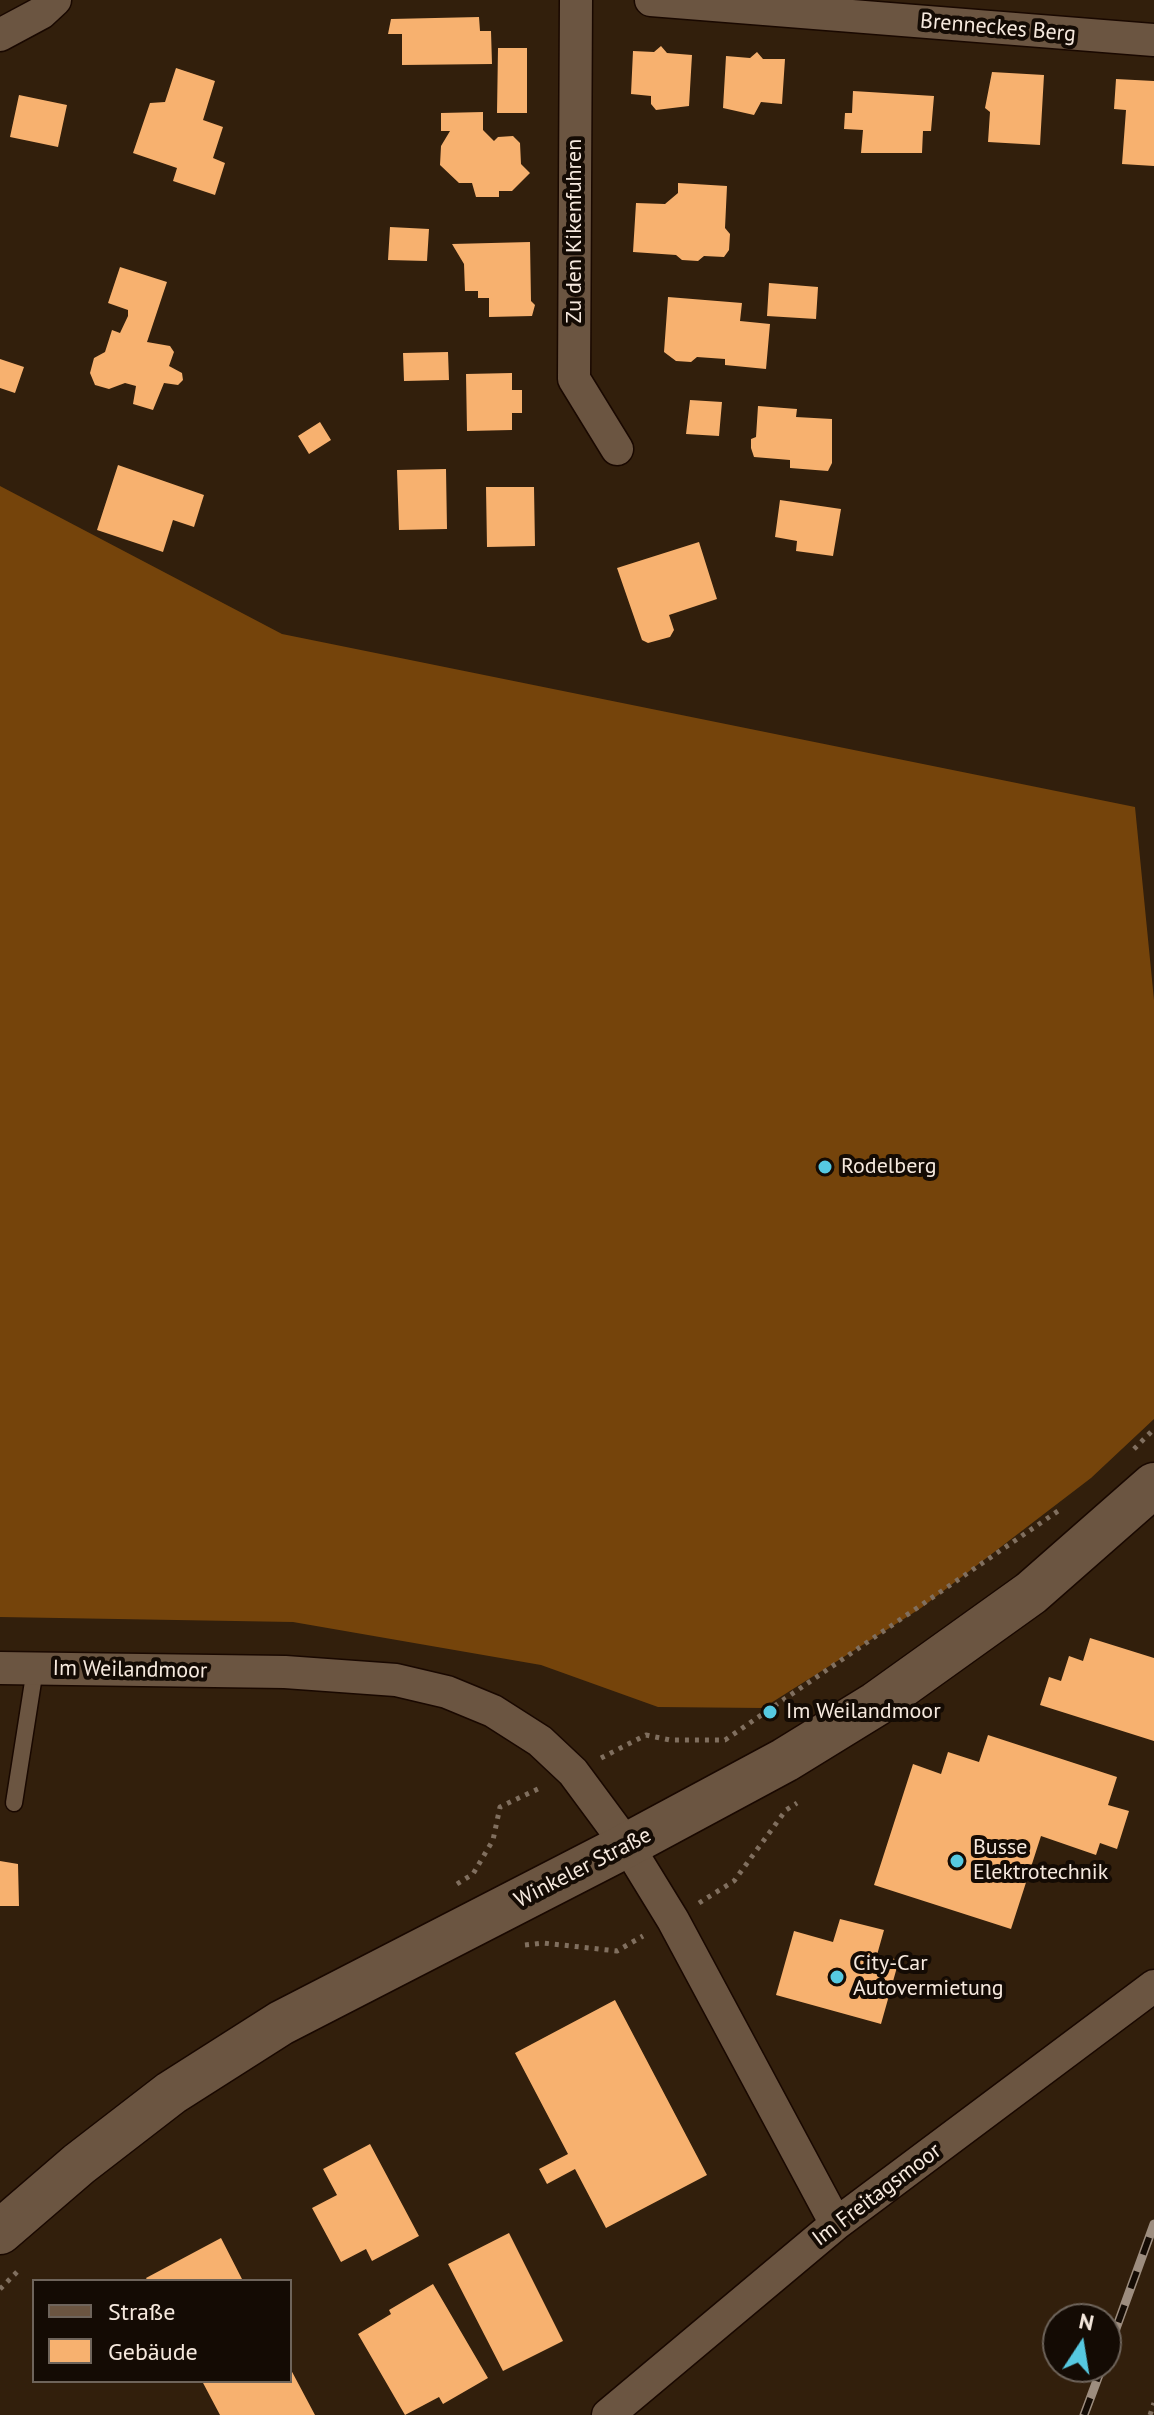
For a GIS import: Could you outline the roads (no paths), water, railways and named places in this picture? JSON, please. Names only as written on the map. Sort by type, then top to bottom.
[{"type":"street","points":[[0,35],[41,13],[55,0]]},
{"type":"street","name":"Zu den Kikenfuhren","points":[[576,0],[574,379],[617,449]]},
{"type":"street","name":"Brenneckes Berg","points":[[651,0],[1154,40]]},
{"type":"street","name":"Winkeler Straße","points":[[0,2232],[79,2164],[171,2093],[281,2023],[785,1760],[949,1655],[1031,1593],[1143,1468]]},
{"type":"street","name":"Im Weilandmoor","points":[[0,1668],[285,1672],[396,1680],[447,1692],[493,1711],[540,1741],[573,1772],[627,1845],[673,1920],[836,2224]]},
{"type":"street","name":"Im Freitagsmoor","points":[[608,2415],[836,2224],[1154,1986]]},
{"type":"lane","points":[[14,1803],[35,1669]]},
{"type":"railway","points":[[1122,2312],[1154,2224]]},
{"type":"railway","points":[[1084,2415],[1096,2383]]},
{"type":"place","name":"Rodelberg","points":[[825,1167]]},
{"type":"place","name":"Im Weilandmoor","points":[[770,1712]]},
{"type":"place","name":"Busse Elektrotechnik","points":[[957,1861]]},
{"type":"place","name":"City-Car Autovermietung","points":[[837,1977]]}]
